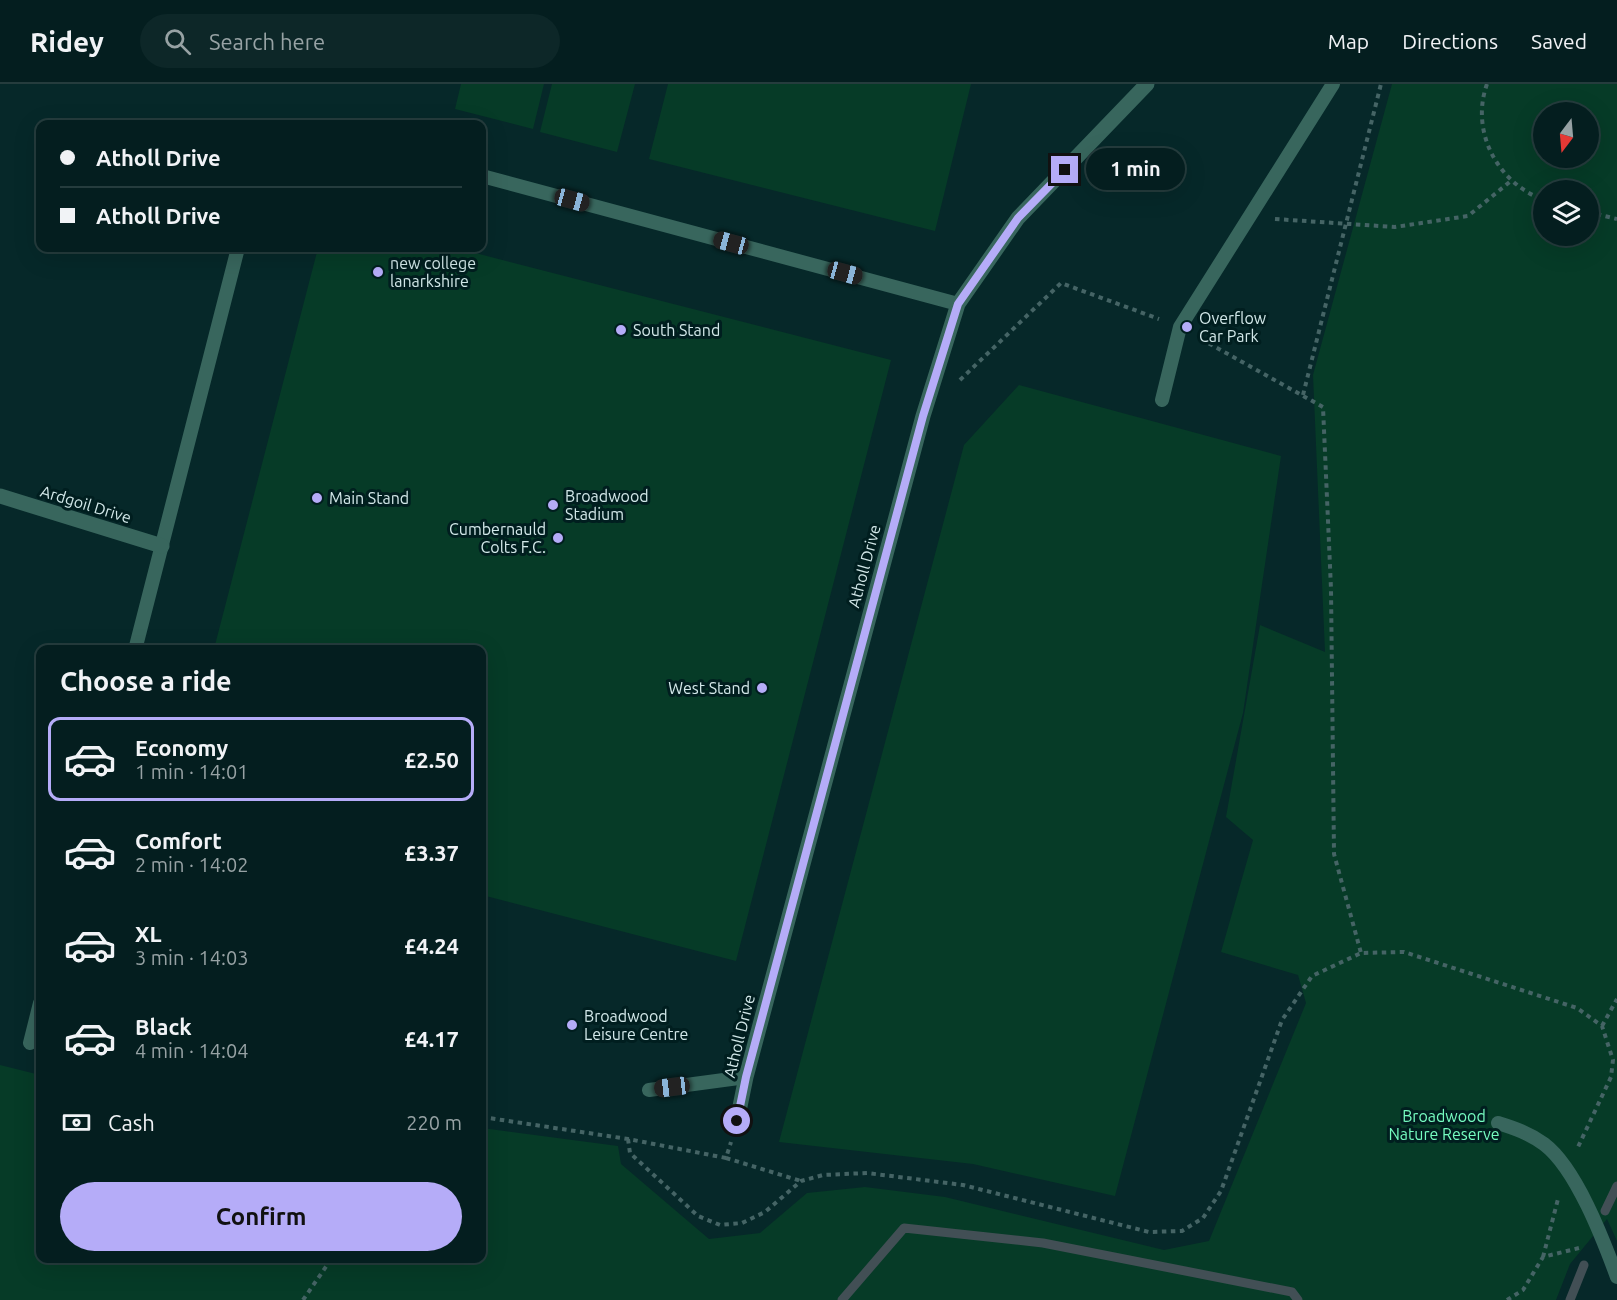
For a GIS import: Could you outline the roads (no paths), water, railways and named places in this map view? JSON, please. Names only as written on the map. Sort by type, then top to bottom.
[{"type":"street","name":"Atholl Drive","points":[[737,1121],[746,1077],[923,416],[958,304],[1018,218],[1147,84]]},
{"type":"street","name":"Ardgoil Drive","points":[[0,496],[162,546]]},
{"type":"lane","points":[[1162,400],[1180,327],[1333,84]]},
{"type":"lane","points":[[486,177],[958,304]]},
{"type":"lane","points":[[136,645],[237,252]]},
{"type":"lane","points":[[30,1043],[36,1019]]},
{"type":"lane","points":[[649,1090],[746,1077]]},
{"type":"lane","points":[[1498,1123],[1522,1130],[1545,1145],[1566,1168],[1604,1243],[1617,1277]]},
{"type":"waterway","points":[[1605,1211],[1617,1186]]},
{"type":"waterway","points":[[842,1300],[904,1228],[1043,1243],[1292,1292],[1298,1300]]},
{"type":"waterway","points":[[1570,1300],[1584,1265]]},
{"type":"place","name":"new college lanarkshire","points":[[378,272]]},
{"type":"place","name":"Overflow Car Park","points":[[1187,327]]},
{"type":"place","name":"South Stand","points":[[621,330]]},
{"type":"place","name":"Main Stand","points":[[317,498]]},
{"type":"place","name":"Broadwood Stadium","points":[[553,505]]},
{"type":"place","name":"Cumbernauld Colts F.C.","points":[[558,538]]},
{"type":"place","name":"West Stand","points":[[762,688]]},
{"type":"place","name":"Broadwood Leisure Centre","points":[[572,1025]]},
{"type":"park label","name":"Broadwood Nature Reserve","points":[[1444,1125]]}]
